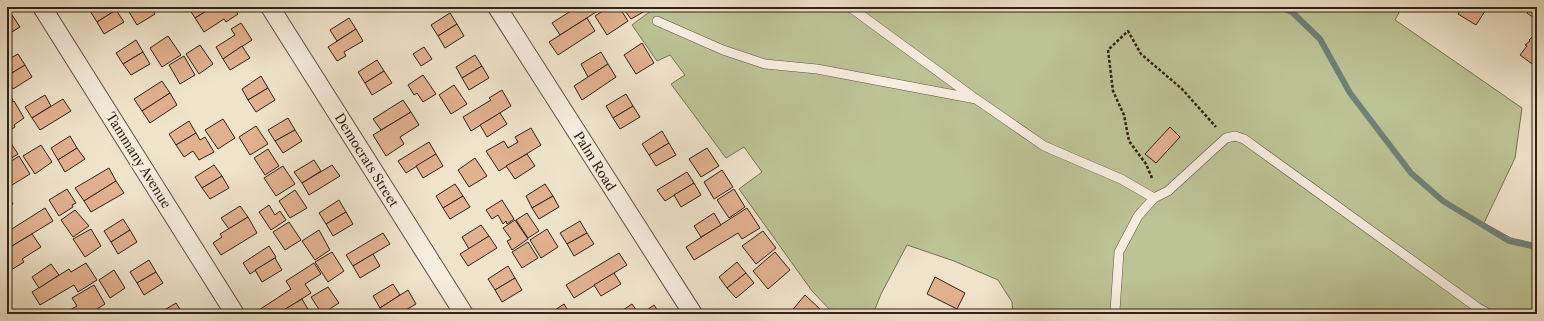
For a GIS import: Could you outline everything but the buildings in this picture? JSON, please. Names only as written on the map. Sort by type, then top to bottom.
[{"type":"street","name":"Tammany Avenue","points":[[42,7],[235,314]]},
{"type":"street","name":"Democrats Street","points":[[270,7],[464,314]]},
{"type":"street","name":"Palm Road","points":[[497,7],[693,314]]},
{"type":"lane","points":[[850,7],[976,99],[1044,146],[1121,179],[1154,198]]},
{"type":"lane","points":[[657,21],[723,50],[765,64],[816,69],[976,99]]},
{"type":"lane","points":[[1113,314],[1115,311],[1119,252],[1138,216],[1154,198],[1168,191],[1226,138],[1235,136],[1244,139],[1478,308],[1489,314]]},
{"type":"path","points":[[1168,191],[1152,179],[1146,164],[1130,140],[1124,115],[1113,91],[1108,50],[1128,31],[1141,54],[1182,89],[1226,138]]},
{"type":"green space","points":[[656,7],[1402,7],[1395,20],[1522,108],[1515,158],[1484,223],[1511,238],[1537,244],[1537,314],[1013,314],[1012,302],[998,280],[954,261],[907,245],[881,294],[873,314],[834,314],[812,291],[739,189],[762,172],[744,147],[726,158],[671,84],[685,75],[670,55],[657,61],[632,25]]},
{"type":"waterway","points":[[1279,7],[1292,12],[1320,39],[1350,93],[1411,173],[1443,201],[1509,241],[1537,247]]}]
